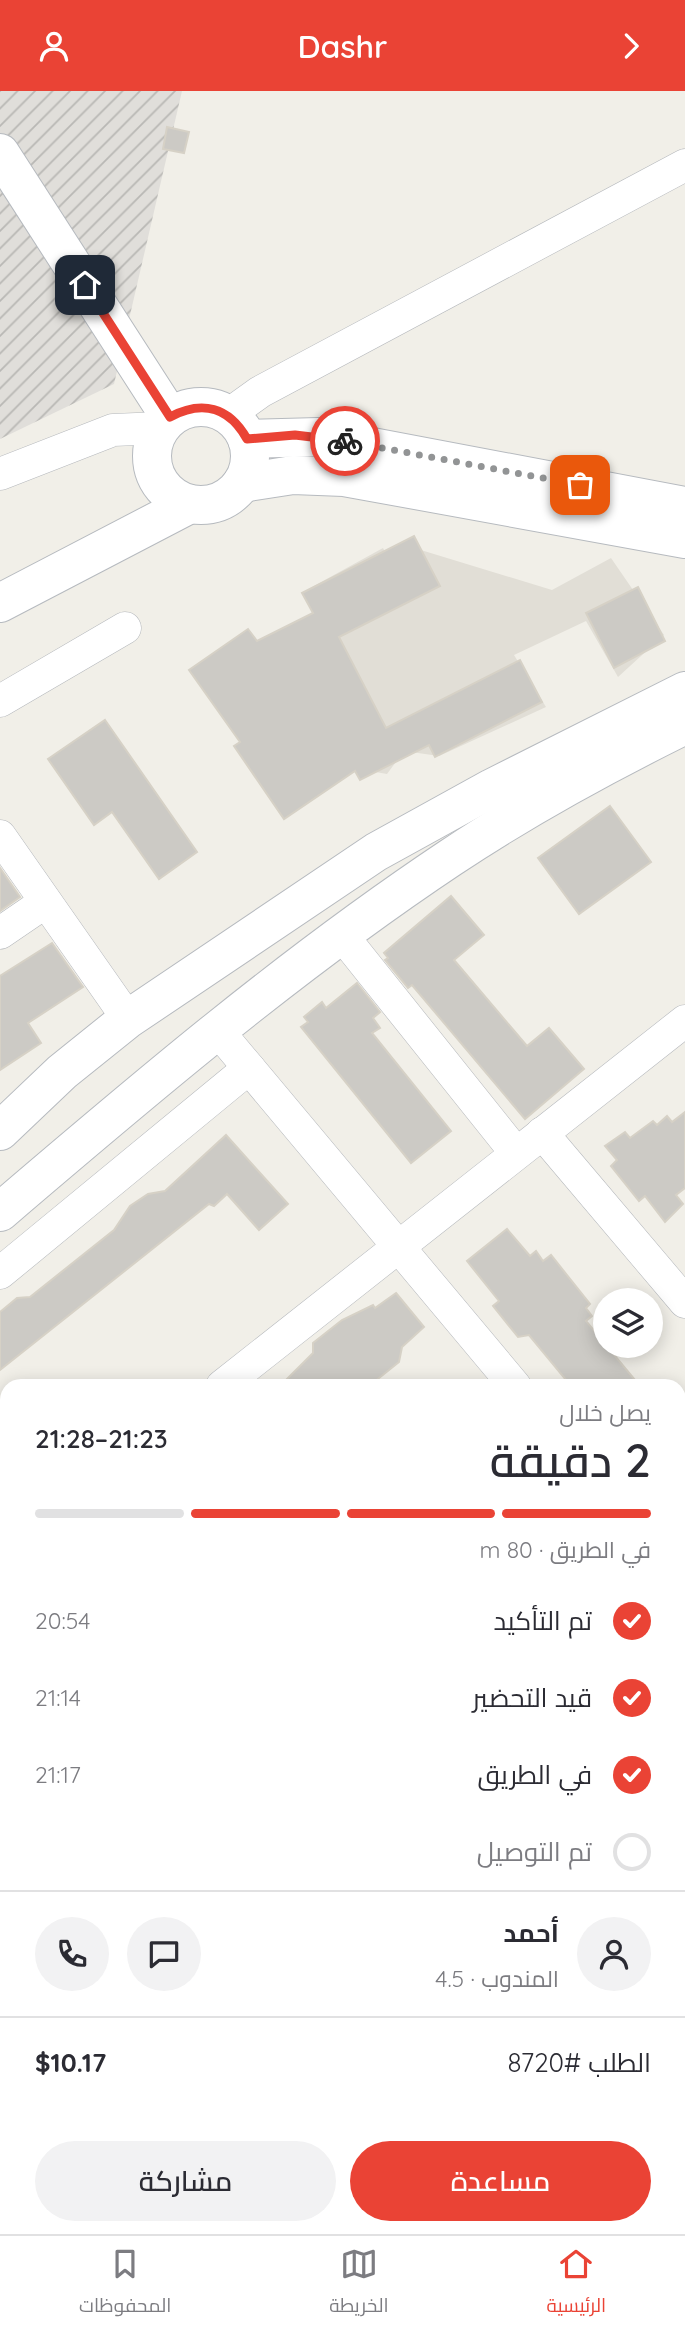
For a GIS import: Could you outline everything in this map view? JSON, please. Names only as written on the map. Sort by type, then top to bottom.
[{"type":"street","points":[[0,153],[165,422]]},
{"type":"street","points":[[238,427],[260,392],[685,165]]},
{"type":"street","points":[[0,474],[105,432],[165,422],[199,407],[214,408],[238,427],[250,454],[242,483],[233,494],[205,505],[190,504],[168,493],[154,473],[151,457],[165,422]]},
{"type":"street","points":[[238,427],[342,440],[685,506]]},
{"type":"street","points":[[121,538],[141,507],[154,473]]},
{"type":"street","points":[[242,483],[293,475],[344,477],[685,539]]},
{"type":"street","points":[[0,603],[190,504]]},
{"type":"street","points":[[0,701],[125,628]]},
{"type":"street","points":[[0,1131],[62,1072],[128,1019],[376,852],[503,782],[685,691]]},
{"type":"street","points":[[0,1212],[218,1031],[341,934],[508,821],[685,725]]},
{"type":"street","points":[[0,836],[44,903],[128,1019]]},
{"type":"street","points":[[0,933],[44,903]]},
{"type":"street","points":[[341,934],[516,1153]]},
{"type":"street","points":[[231,1379],[685,1021]]},
{"type":"street","points":[[218,1031],[509,1379]]},
{"type":"street","points":[[0,1273],[249,1068]]},
{"type":"street","points":[[542,1133],[685,1302]]},
{"type":"shaded area","points":[[0,91],[182,91],[114,384],[0,439]]},
{"type":"shaded area","points":[[411,547],[552,590],[611,558],[664,635],[618,677],[586,621],[514,655],[546,707],[439,756],[404,751],[387,774],[370,771],[312,642],[313,606],[303,592],[383,548],[388,558]]},
{"type":"building","points":[[167,127],[189,132],[184,153],[163,149]]},
{"type":"building","points":[[414,536],[440,586],[339,637],[386,728],[520,660],[542,702],[435,757],[429,745],[360,780],[355,771],[284,819],[234,746],[240,742],[189,670],[248,629],[257,641],[313,613],[302,593]]},
{"type":"building","points":[[638,587],[665,641],[614,668],[586,613]]},
{"type":"building","points":[[105,720],[197,852],[159,879],[112,812],[94,825],[48,759]]},
{"type":"building","points":[[610,806],[651,862],[579,914],[538,858]]},
{"type":"building","points":[[0,868],[20,897],[0,911]]},
{"type":"building","points":[[451,896],[484,935],[454,960],[527,1046],[549,1028],[584,1069],[525,1119],[412,985],[408,988],[385,960],[388,958],[384,953]]},
{"type":"building","points":[[52,943],[83,987],[28,1023],[41,1043],[0,1070],[0,976]]},
{"type":"building","points":[[357,983],[380,1012],[373,1018],[380,1028],[372,1033],[451,1131],[411,1163],[301,1027],[308,1022],[304,1017],[322,1002],[326,1008]]},
{"type":"building","points":[[685,1112],[685,1188],[676,1195],[683,1204],[665,1222],[645,1196],[639,1201],[611,1166],[617,1160],[605,1146],[625,1132],[630,1138],[653,1121],[657,1125],[667,1116],[672,1122]]},
{"type":"building","points":[[226,1135],[288,1204],[259,1230],[227,1194],[214,1206],[209,1204],[0,1370],[0,1312],[17,1298],[30,1297],[114,1230],[130,1206],[148,1194],[165,1191]]},
{"type":"building","points":[[507,1229],[530,1256],[536,1251],[543,1261],[551,1255],[590,1304],[586,1308],[592,1316],[586,1321],[593,1329],[593,1358],[617,1358],[634,1379],[565,1379],[529,1335],[518,1337],[493,1306],[499,1301],[467,1261]]},
{"type":"building","points":[[396,1293],[424,1327],[402,1347],[399,1362],[378,1379],[287,1379],[313,1353],[313,1343],[342,1320],[373,1305],[375,1308]]},
{"type":"way so far","points":[[345,441],[580,485]]},
{"type":"route","points":[[85,285],[170,417],[184,409],[214,408],[240,425],[247,439],[295,435],[345,441]]}]
